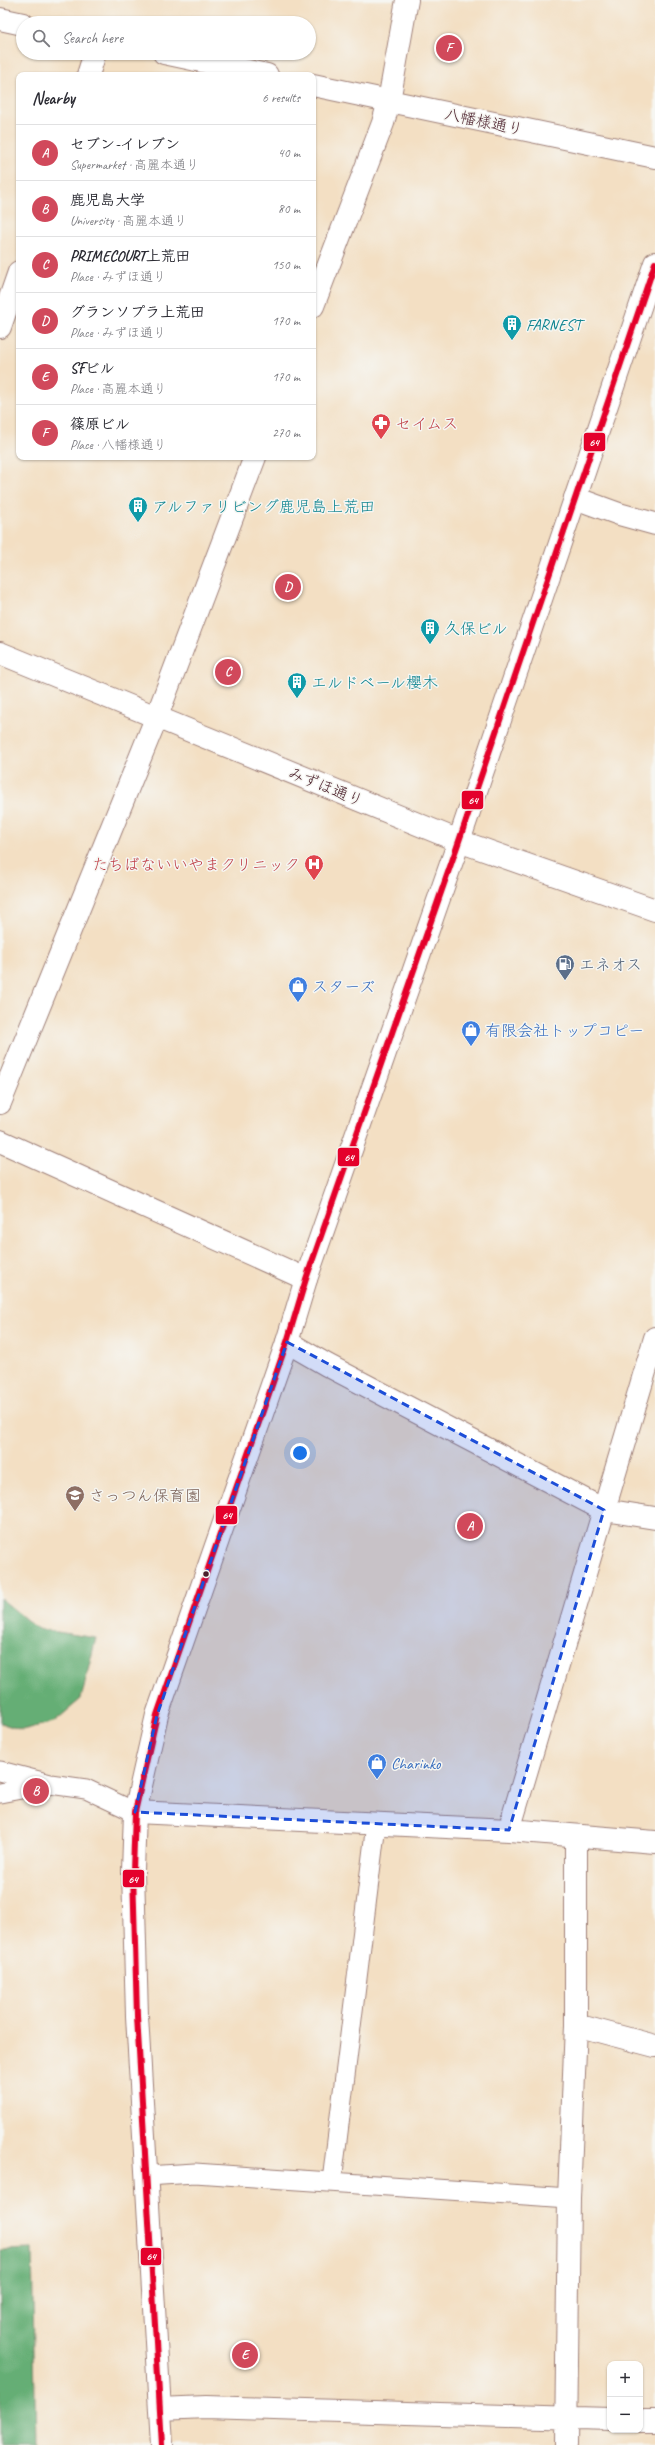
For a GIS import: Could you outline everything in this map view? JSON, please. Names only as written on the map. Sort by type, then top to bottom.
[{"type":"street","points":[[316,298],[389,101],[407,0]]},
{"type":"street","points":[[0,19],[16,22]]},
{"type":"street","points":[[89,72],[93,60]]},
{"type":"street","points":[[197,60],[253,72]]},
{"type":"street","name":"八幡様通り","points":[[316,86],[655,157]]},
{"type":"street","points":[[162,2445],[146,2176],[136,1963],[134,1871],[136,1812],[157,1715],[287,1342],[306,1279],[459,841],[574,498],[655,263]]},
{"type":"street","points":[[0,327],[16,281]]},
{"type":"street","points":[[0,1103],[157,716],[254,460]]},
{"type":"street","points":[[574,498],[619,514],[655,524]]},
{"type":"street","name":"みずほ通り","points":[[0,653],[157,716],[459,841],[655,910]]},
{"type":"street","points":[[0,1141],[306,1279]]},
{"type":"street","points":[[509,1830],[655,1338]]},
{"type":"street","points":[[287,1342],[327,1365],[604,1510],[655,1518]]},
{"type":"street","points":[[136,1812],[509,1830],[655,1842]]},
{"type":"street","points":[[566,2445],[565,2418],[569,2198],[576,2025],[576,1836]]},
{"type":"street","points":[[576,2025],[655,2046]]},
{"type":"street","points":[[160,2409],[206,2407],[607,2420]]},
{"type":"street","points":[[643,2421],[655,2422]]},
{"type":"lane","points":[[0,1771],[50,1784],[86,1789],[136,1812]]},
{"type":"lane","points":[[0,1793],[50,1784]]},
{"type":"lane","points":[[332,2181],[376,1824]]},
{"type":"lane","points":[[146,2176],[195,2173],[569,2198]]},
{"type":"highlighted area","points":[[287,1342],[604,1510],[509,1830],[135,1812],[157,1715]]},
{"type":"green space","points":[[0,1598],[38,1629],[96,1638],[81,1699],[54,1722],[22,1730],[0,1723]]},
{"type":"green space","points":[[32,2249],[36,2445],[0,2445],[0,2250]]},
{"type":"transit line","name":"64","points":[[162,2445],[137,2016],[133,1871],[135,1812],[157,1715],[287,1342],[306,1279],[459,841],[655,263]]},
{"type":"place","name":"篠原ビル","points":[[449,48]]},
{"type":"place","name":"FARNEST","points":[[512,341]]},
{"type":"place","name":"セイムス","points":[[381,440]]},
{"type":"place","name":"アルファリビング鹿児島上荒田","points":[[138,523]]},
{"type":"place","name":"グランソプラ上荒田","points":[[288,587]]},
{"type":"place","name":"久保ビル","points":[[430,645]]},
{"type":"place","name":"PRIMECOURT上荒田","points":[[228,672]]},
{"type":"place","name":"エルドベール櫻木","points":[[297,699]]},
{"type":"place","name":"たちばないいやまクリニック","points":[[314,881]]},
{"type":"place","name":"エネオス","points":[[565,981]]},
{"type":"place","name":"スターズ","points":[[298,1003]]},
{"type":"place","name":"有限会社トップコピー","points":[[471,1047]]},
{"type":"place","name":"さっつん保育園","points":[[75,1512]]},
{"type":"place","name":"セブン-イレブン","points":[[470,1526]]},
{"type":"place","name":"Charinko","points":[[377,1780]]},
{"type":"place","name":"鹿児島大学","points":[[36,1791]]},
{"type":"place","name":"SFビル","points":[[245,2355]]}]
